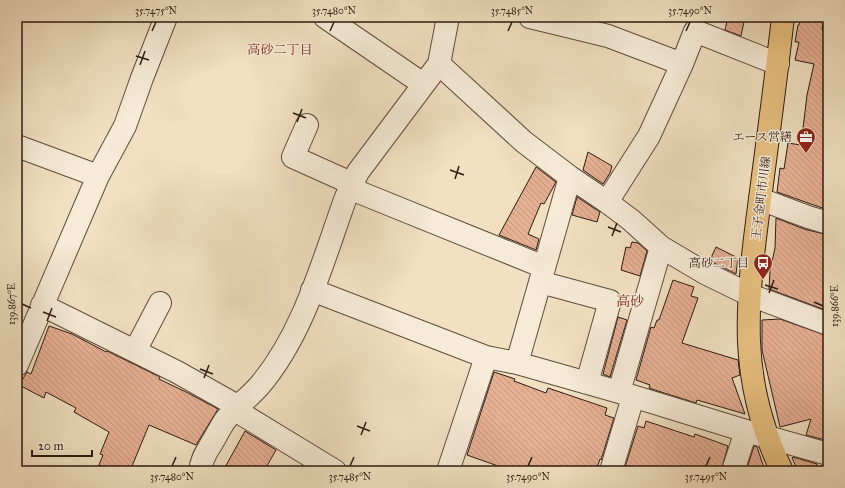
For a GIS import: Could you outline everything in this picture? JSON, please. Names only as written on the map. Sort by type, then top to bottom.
[{"type":"main road","name":"王子金町市川線","points":[[782,471],[768,437],[760,410],[749,342],[750,295],[760,199],[783,17]]},
{"type":"street","points":[[17,365],[24,331],[42,305],[98,176],[125,126],[166,17]]},
{"type":"street","points":[[325,17],[424,84]]},
{"type":"street","points":[[200,471],[201,464],[207,451],[224,422],[260,386],[278,361],[293,336],[316,291],[346,197],[358,172],[439,64],[448,17]]},
{"type":"street","points":[[530,17],[574,22],[682,64]]},
{"type":"street","points":[[607,202],[648,136],[696,31],[778,64]]},
{"type":"street","points":[[439,64],[524,142],[570,177],[632,220],[661,247],[705,273],[750,295],[828,324]]},
{"type":"street","points":[[307,125],[293,157],[342,179],[361,192],[542,274],[610,301],[587,383]]},
{"type":"street","points":[[17,146],[98,176]]},
{"type":"street","points":[[518,363],[570,177]]},
{"type":"street","points":[[760,199],[828,223]]},
{"type":"street","points":[[611,471],[626,394],[661,247]]},
{"type":"street","points":[[316,291],[486,357],[518,363],[828,454]]},
{"type":"street","points":[[135,351],[160,303]]},
{"type":"street","points":[[42,305],[177,372],[232,403],[235,410],[335,471]]},
{"type":"street","points":[[448,471],[486,357]]},
{"type":"street","points":[[733,471],[746,431]]},
{"type":"building","points":[[728,17],[745,17],[741,36],[725,30]]},
{"type":"building","points":[[800,17],[824,17],[822,29],[828,30],[828,210],[777,192],[780,168],[784,169],[788,143],[801,145],[807,95],[814,64],[795,60],[799,42],[795,42]]},
{"type":"building","points":[[588,152],[612,166],[610,173],[603,184],[583,170]]},
{"type":"building","points":[[536,167],[556,182],[544,204],[541,203],[528,234],[539,239],[536,250],[499,235]]},
{"type":"building","points":[[577,197],[600,212],[597,222],[572,215]]},
{"type":"building","points":[[776,218],[804,229],[828,235],[828,311],[769,289],[770,271],[775,248]]},
{"type":"building","points":[[632,242],[638,243],[647,251],[640,276],[621,270],[626,247],[630,248]]},
{"type":"building","points":[[716,247],[738,258],[736,274],[710,260]]},
{"type":"building","points":[[673,280],[694,287],[691,296],[698,298],[682,343],[738,360],[740,375],[732,378],[745,414],[697,400],[696,403],[649,388],[650,385],[636,380],[651,327],[654,328],[657,320],[659,320]]},
{"type":"building","points":[[618,317],[627,320],[610,377],[603,374]]},
{"type":"building","points":[[780,319],[828,336],[828,430],[825,440],[806,435],[811,419],[780,427],[762,350],[762,320]]},
{"type":"building","points":[[49,326],[72,334],[106,352],[107,351],[160,377],[159,379],[218,409],[196,445],[149,425],[130,471],[114,471],[99,465],[103,455],[100,454],[109,432],[74,412],[76,408],[46,392],[44,398],[19,385],[27,372],[31,374]]},
{"type":"building","points":[[494,372],[515,379],[514,381],[546,393],[548,388],[607,408],[605,415],[614,418],[596,471],[512,471],[467,455]]},
{"type":"building","points":[[646,421],[694,437],[695,434],[728,446],[721,471],[638,471],[625,467],[638,426],[644,428]]},
{"type":"building","points":[[245,431],[276,450],[264,471],[223,471]]},
{"type":"building","points":[[754,446],[757,447],[765,471],[746,471]]},
{"type":"building","points":[[793,457],[817,464],[815,471],[798,471],[792,458]]},
{"type":"place","name":"エース営繕","points":[[806,154]]},
{"type":"place","name":"高砂二丁目","points":[[763,280]]},
{"type":"district","name":"高砂二丁目","points":[[280,50]]},
{"type":"district","name":"高砂","points":[[630,301]]}]
